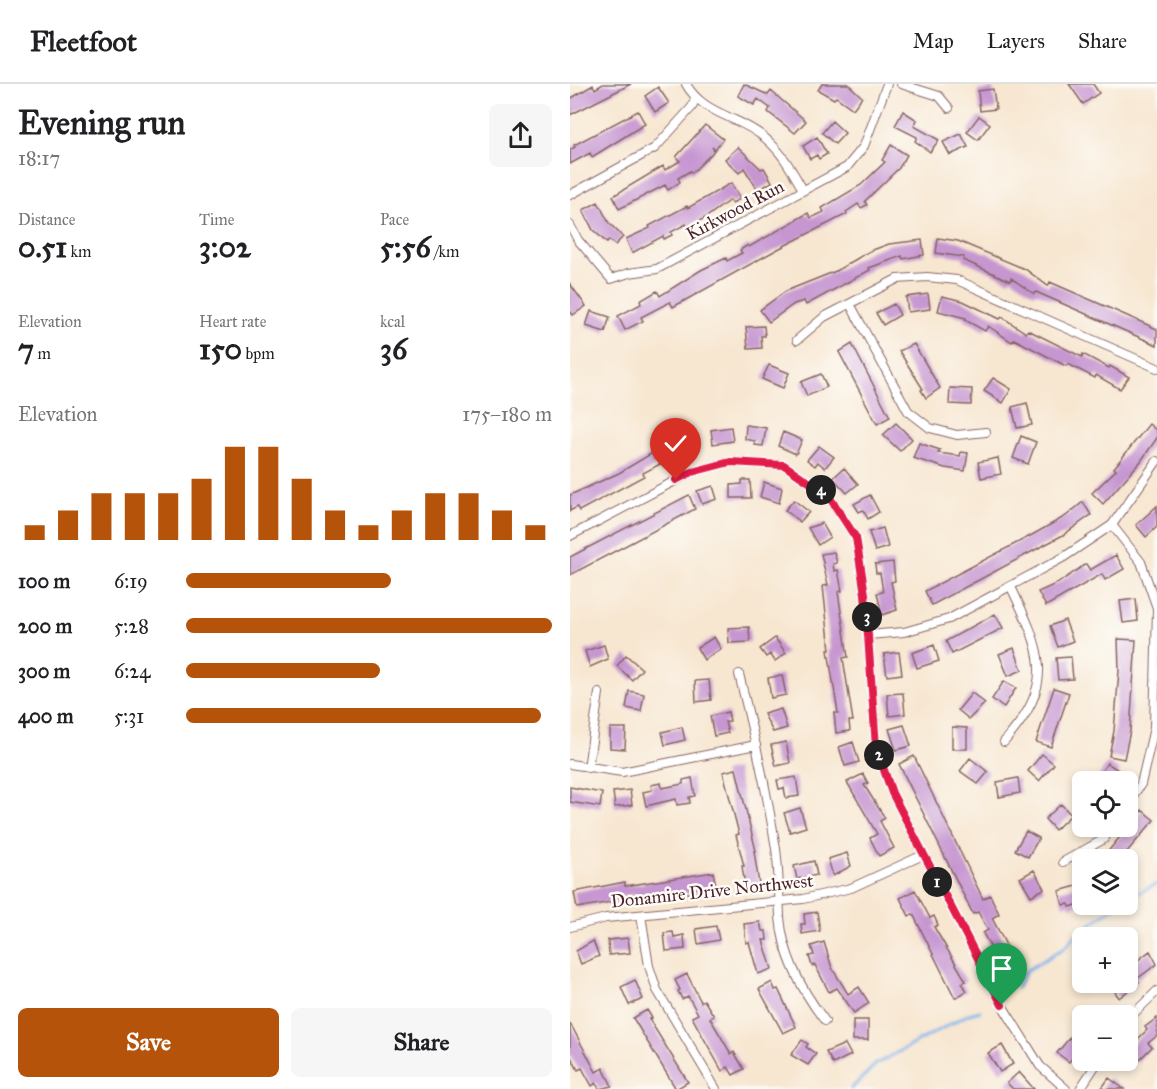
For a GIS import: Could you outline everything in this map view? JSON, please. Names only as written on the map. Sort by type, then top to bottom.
[{"type":"street","points":[[686,84],[695,99],[764,136],[785,157],[803,190]]},
{"type":"street","name":"Kirkwood Run","points":[[570,225],[578,240],[611,279],[629,273],[657,269],[847,167],[864,146],[887,84]]},
{"type":"street","points":[[901,84],[939,96],[949,108]]},
{"type":"street","points":[[570,195],[655,148],[692,107],[695,99]]},
{"type":"street","points":[[797,340],[824,316],[897,279],[927,277],[957,280],[1157,368]]},
{"type":"street","points":[[850,304],[908,411],[930,428],[957,435],[986,432]]},
{"type":"street","points":[[868,635],[904,632],[949,619],[1064,557],[1112,525],[1157,461]]},
{"type":"street","points":[[570,536],[692,472],[730,462],[784,465],[828,495],[856,538],[868,635],[876,747],[892,793],[1002,1005],[1040,1066],[1066,1089]]},
{"type":"street","points":[[1112,525],[1142,562],[1157,608],[1154,728],[1138,788]]},
{"type":"street","points":[[1004,742],[1033,704],[1041,678],[1036,647],[1011,587]]},
{"type":"street","points":[[739,674],[756,745],[776,851],[780,920],[792,968],[806,996],[825,1021]]},
{"type":"street","points":[[588,768],[598,693]]},
{"type":"street","points":[[570,764],[622,772],[756,745]]},
{"type":"street","points":[[1063,862],[1105,837]]},
{"type":"street","name":"Donamire Drive Northwest","points":[[570,927],[606,918],[803,899],[851,888],[923,855]]},
{"type":"street","points":[[641,915],[649,966],[657,990],[716,1089]]},
{"type":"street","points":[[1138,1009],[1157,991]]},
{"type":"street","points":[[1080,1089],[1092,1071]]},
{"type":"building","points":[[603,84],[631,84],[570,115],[570,99],[593,85],[595,89]]},
{"type":"building","points":[[744,84],[768,95],[771,91],[806,121],[795,133],[768,112],[770,108],[758,99],[754,105],[738,96]]},
{"type":"building","points":[[822,84],[848,84],[862,97],[853,109],[836,97],[834,99],[818,90]]},
{"type":"building","points":[[1069,84],[1093,84],[1099,93],[1083,104]]},
{"type":"building","points":[[658,87],[669,103],[655,112],[645,96]]},
{"type":"building","points":[[993,89],[996,109],[980,111],[978,91]]},
{"type":"building","points":[[638,111],[645,124],[592,157],[590,153],[570,164],[570,150],[575,147],[574,145]]},
{"type":"building","points":[[903,111],[917,120],[914,126],[939,140],[930,152],[915,141],[917,137],[895,126]]},
{"type":"building","points":[[979,116],[990,124],[978,140],[967,132]]},
{"type":"building","points":[[832,121],[845,133],[835,144],[822,133]]},
{"type":"building","points":[[705,125],[723,139],[715,149],[712,147],[714,150],[712,153],[692,173],[690,171],[678,178],[680,182],[668,190],[665,185],[619,209],[613,196],[663,166],[665,170],[680,161],[676,157]]},
{"type":"building","points":[[961,134],[968,147],[950,155],[943,142]]},
{"type":"building","points":[[817,137],[827,154],[819,159],[817,155],[810,159],[803,146]]},
{"type":"building","points":[[891,145],[907,155],[899,168],[865,201],[867,205],[861,208],[858,204],[846,212],[847,214],[673,307],[670,302],[641,317],[643,321],[625,330],[618,316],[641,304],[640,301],[657,291],[660,296],[701,270],[726,258],[727,261],[742,253],[740,250],[748,245],[749,247],[808,213],[811,218],[824,212],[822,208],[861,185],[885,162],[882,160]]},
{"type":"building","points":[[738,147],[761,169],[764,168],[772,182],[758,190],[744,168],[739,173],[725,159]]},
{"type":"building","points":[[731,183],[740,199],[732,203],[730,200],[705,218],[687,227],[686,224],[671,232],[672,235],[664,239],[663,236],[632,253],[626,239],[687,206],[688,208]]},
{"type":"building","points":[[598,202],[609,223],[623,237],[615,245],[609,240],[607,243],[593,230],[583,210]]},
{"type":"building","points":[[938,238],[958,241],[1025,269],[1048,286],[1050,282],[1157,329],[1157,345],[1036,292],[1034,294],[1011,278],[1010,281],[963,260],[964,257],[936,253]]},
{"type":"building","points":[[922,240],[924,255],[903,259],[902,256],[869,268],[870,270],[806,305],[804,301],[794,304],[769,322],[760,310],[786,291],[836,271],[870,251],[889,244]]},
{"type":"building","points":[[570,284],[586,306],[573,315],[570,311]]},
{"type":"building","points":[[928,294],[930,309],[908,312],[906,297]]},
{"type":"building","points":[[942,296],[963,301],[1000,319],[1002,317],[1026,333],[1028,330],[1082,357],[1083,354],[1109,368],[1110,366],[1129,377],[1120,389],[1096,375],[1095,378],[1068,364],[1066,366],[1014,339],[1012,342],[988,326],[985,331],[965,320],[966,318],[938,311]]},
{"type":"building","points":[[894,304],[900,315],[883,325],[876,313]]},
{"type":"building","points":[[591,311],[610,317],[605,332],[586,326]]},
{"type":"building","points":[[764,326],[765,336],[761,336],[762,348],[748,349],[746,327]]},
{"type":"building","points":[[852,344],[890,417],[877,424],[839,352]]},
{"type":"building","points":[[914,344],[940,388],[926,398],[921,390],[923,389],[899,351]]},
{"type":"building","points":[[769,365],[789,373],[783,388],[762,379]]},
{"type":"building","points":[[821,374],[827,387],[807,396],[801,382]]},
{"type":"building","points":[[993,378],[1011,389],[1003,403],[984,391]]},
{"type":"building","points":[[950,388],[972,389],[971,405],[949,404]]},
{"type":"building","points":[[1027,403],[1032,425],[1017,428],[1012,407]]},
{"type":"building","points":[[896,423],[912,439],[900,451],[883,435]]},
{"type":"building","points":[[1149,424],[1157,431],[1157,438],[1141,461],[1103,504],[1092,493],[1116,470],[1114,468]]},
{"type":"building","points":[[746,425],[766,428],[763,446],[755,445],[755,441],[745,439]]},
{"type":"building","points":[[731,427],[733,441],[713,444],[711,430]]},
{"type":"building","points":[[783,432],[802,440],[796,454],[778,446]]},
{"type":"building","points":[[695,434],[700,449],[684,454],[679,440]]},
{"type":"building","points":[[1021,436],[1036,442],[1028,464],[1013,458]]},
{"type":"building","points":[[919,443],[940,450],[938,453],[960,456],[961,452],[968,453],[965,471],[945,468],[913,458]]},
{"type":"building","points":[[664,446],[671,463],[664,467],[662,463],[643,473],[644,476],[579,511],[577,507],[570,511],[570,495],[619,473]]},
{"type":"building","points":[[819,446],[834,457],[825,468],[818,462],[815,466],[807,460]]},
{"type":"building","points":[[998,458],[1001,474],[981,478],[978,462]]},
{"type":"building","points":[[844,468],[858,484],[847,493],[833,478]]},
{"type":"building","points":[[742,480],[750,480],[751,498],[731,498],[731,485],[742,484]]},
{"type":"building","points":[[764,482],[782,488],[779,503],[760,497]]},
{"type":"building","points":[[713,486],[717,499],[702,504],[697,491]]},
{"type":"building","points":[[689,495],[695,509],[570,575],[570,557]]},
{"type":"building","points":[[870,495],[879,512],[868,519],[863,510],[859,512],[854,504]]},
{"type":"building","points":[[794,500],[809,512],[800,522],[785,510]]},
{"type":"building","points":[[1083,502],[1091,515],[1063,535],[932,605],[925,591],[1066,516]]},
{"type":"building","points":[[1157,506],[1157,527],[1146,537],[1136,525]]},
{"type":"building","points":[[822,523],[830,537],[818,545],[808,528]]},
{"type":"building","points":[[883,528],[888,547],[875,551],[869,532]]},
{"type":"building","points":[[834,552],[837,563],[833,564],[834,571],[838,570],[842,591],[838,592],[848,657],[843,658],[853,721],[849,721],[850,731],[836,733],[834,713],[838,713],[828,650],[830,650],[823,586],[828,585],[821,554]]},
{"type":"building","points":[[1116,555],[1124,569],[1105,580],[1102,574],[1046,606],[1038,592],[1058,583],[1086,564],[1090,570]]},
{"type":"building","points":[[893,562],[895,581],[891,582],[897,610],[882,615],[877,593],[883,592],[880,573],[876,573],[875,564]]},
{"type":"building","points":[[1136,599],[1138,621],[1123,623],[1120,601]]},
{"type":"building","points":[[995,614],[1003,628],[952,654],[946,641]]},
{"type":"building","points":[[1065,620],[1073,641],[1058,647],[1050,626]]},
{"type":"building","points":[[749,627],[750,642],[729,643],[728,628]]},
{"type":"building","points":[[714,637],[721,649],[704,660],[697,648]]},
{"type":"building","points":[[775,638],[786,653],[775,661],[770,654],[766,657],[760,649]]},
{"type":"building","points":[[1118,639],[1136,640],[1130,731],[1124,759],[1109,756],[1114,731],[1119,671]]},
{"type":"building","points":[[604,645],[608,659],[590,667],[585,651]]},
{"type":"building","points":[[934,645],[939,661],[917,668],[912,653]]},
{"type":"building","points":[[1014,648],[1022,670],[1008,676],[999,654]]},
{"type":"building","points":[[899,652],[902,674],[887,676],[884,654]]},
{"type":"building","points":[[626,655],[642,669],[632,680],[617,666]]},
{"type":"building","points":[[1071,657],[1073,679],[1058,680],[1056,658]]},
{"type":"building","points":[[782,675],[786,695],[771,698],[768,678]]},
{"type":"building","points":[[709,680],[711,700],[696,702],[695,681]]},
{"type":"building","points":[[1004,681],[1016,688],[1004,707],[992,699]]},
{"type":"building","points":[[1054,688],[1069,693],[1051,747],[1036,742]]},
{"type":"building","points":[[629,691],[644,694],[641,711],[626,708]]},
{"type":"building","points":[[903,693],[905,714],[889,716],[887,694]]},
{"type":"building","points":[[972,693],[985,703],[969,719],[958,710]]},
{"type":"building","points":[[781,709],[787,728],[773,732],[764,714]]},
{"type":"building","points":[[728,712],[730,721],[725,722],[728,733],[714,736],[710,716]]},
{"type":"building","points":[[904,725],[911,746],[896,750],[889,729]]},
{"type":"building","points":[[682,727],[685,740],[665,745],[662,732]]},
{"type":"building","points":[[952,727],[967,728],[967,749],[952,749]]},
{"type":"building","points":[[610,728],[626,728],[625,749],[610,748]]},
{"type":"building","points":[[786,742],[790,763],[776,766],[771,745]]},
{"type":"building","points":[[853,742],[859,762],[845,766],[839,747]]},
{"type":"building","points":[[1042,754],[1054,764],[1039,781],[1028,771]]},
{"type":"building","points":[[914,756],[983,899],[990,895],[999,914],[992,918],[1006,945],[993,952],[983,933],[988,930],[978,912],[973,914],[899,764]]},
{"type":"building","points":[[970,758],[988,772],[978,784],[960,771]]},
{"type":"building","points":[[1107,763],[1120,771],[1102,771]]},
{"type":"building","points":[[736,769],[756,851],[754,851],[759,884],[745,886],[742,866],[744,866],[736,835],[739,834],[723,772]]},
{"type":"building","points":[[863,774],[868,783],[864,785],[885,818],[880,821],[894,848],[879,856],[870,838],[877,834],[847,782]]},
{"type":"building","points":[[796,777],[799,796],[786,798],[784,788],[779,789],[777,780]]},
{"type":"building","points":[[692,778],[695,796],[689,797],[690,803],[677,805],[676,799],[646,806],[643,792],[652,790],[651,785],[661,783],[662,788],[683,784],[683,780]]},
{"type":"building","points":[[1018,778],[1020,793],[999,797],[997,782]]},
{"type":"building","points":[[570,787],[602,793],[600,807],[570,802]]},
{"type":"building","points":[[630,790],[632,805],[615,807],[613,792]]},
{"type":"building","points":[[1061,804],[1071,815],[1055,830],[1045,819]]},
{"type":"building","points":[[800,808],[806,827],[790,832],[784,813]]},
{"type":"building","points":[[1142,810],[1154,820],[1129,849],[1110,849],[1120,837],[1138,837],[1138,815]]},
{"type":"building","points":[[1026,831],[1039,838],[1028,857],[1015,850]]},
{"type":"building","points":[[847,853],[851,866],[833,876],[828,859]]},
{"type":"building","points":[[814,861],[817,875],[797,879],[794,866]]},
{"type":"building","points":[[1034,870],[1044,889],[1031,896],[1020,878]]},
{"type":"building","points":[[713,872],[716,886],[706,887],[706,891],[666,896],[665,893],[637,899],[636,894],[616,897],[617,901],[577,908],[574,892],[625,882],[625,886]]},
{"type":"building","points":[[1072,887],[1072,906],[1069,904],[1063,905],[1059,891]]},
{"type":"building","points":[[915,890],[930,918],[934,916],[938,925],[934,927],[966,981],[962,983],[967,991],[955,998],[913,914],[909,916],[900,898]]},
{"type":"building","points":[[817,912],[820,931],[802,934],[801,924],[805,924],[804,914]]},
{"type":"building","points":[[760,922],[762,931],[766,931],[767,940],[763,940],[772,969],[758,974],[749,942],[746,943],[744,924]]},
{"type":"building","points":[[716,926],[719,940],[698,944],[696,929]]},
{"type":"building","points":[[673,932],[674,937],[684,935],[685,949],[666,951],[664,933]]},
{"type":"building","points":[[628,938],[630,953],[609,955],[608,940]]},
{"type":"building","points":[[593,941],[599,956],[581,964],[576,951]]},
{"type":"building","points":[[824,942],[832,968],[848,994],[859,987],[869,1003],[854,1013],[837,988],[829,992],[815,965],[812,966],[809,956],[814,955],[811,946]]},
{"type":"building","points":[[1150,951],[1157,964],[1138,978],[1138,960]]},
{"type":"building","points":[[687,974],[701,1002],[704,1000],[714,1016],[710,1018],[731,1054],[734,1052],[744,1069],[733,1075],[728,1067],[722,1071],[692,1017],[698,1014],[688,996],[682,999],[678,991],[680,990],[675,980]]},
{"type":"building","points":[[635,980],[643,999],[629,1005],[621,987]]},
{"type":"building","points":[[772,982],[775,990],[778,989],[796,1027],[783,1033],[759,989]]},
{"type":"building","points":[[1116,993],[1125,993],[1119,998]]},
{"type":"building","points":[[647,1010],[652,1018],[649,1019],[688,1082],[676,1089],[633,1018]]},
{"type":"building","points":[[1157,1018],[1157,1036],[1148,1043],[1152,1047],[1138,1061],[1138,1039],[1147,1030],[1145,1027]]},
{"type":"building","points":[[853,1020],[868,1020],[868,1040],[853,1040]]},
{"type":"building","points":[[570,1023],[596,1072],[603,1068],[612,1086],[599,1089],[596,1083],[592,1086],[582,1068],[578,1070],[570,1055]]},
{"type":"building","points":[[1072,1035],[1072,1058],[1069,1062],[1057,1053]]},
{"type":"building","points":[[802,1040],[808,1044],[806,1047],[816,1054],[808,1065],[791,1055]]},
{"type":"building","points":[[845,1044],[851,1055],[833,1064],[826,1052]]},
{"type":"building","points":[[1002,1045],[1013,1064],[1000,1072],[988,1053]]},
{"type":"building","points":[[1019,1072],[1034,1089],[1013,1089],[1007,1083]]},
{"type":"building","points":[[1109,1078],[1124,1089],[1101,1089]]},
{"type":"waterway","points":[[1138,893],[1157,884]]},
{"type":"waterway","points":[[1017,988],[1026,971],[1064,948],[1078,933],[1103,915]]},
{"type":"waterway","points":[[851,1089],[876,1064],[969,1014],[980,1011]]},
{"type":"route","points":[[676,480],[692,472],[730,462],[756,461],[784,465],[828,495],[856,538],[865,594],[876,747],[892,793],[1002,1005]]}]
